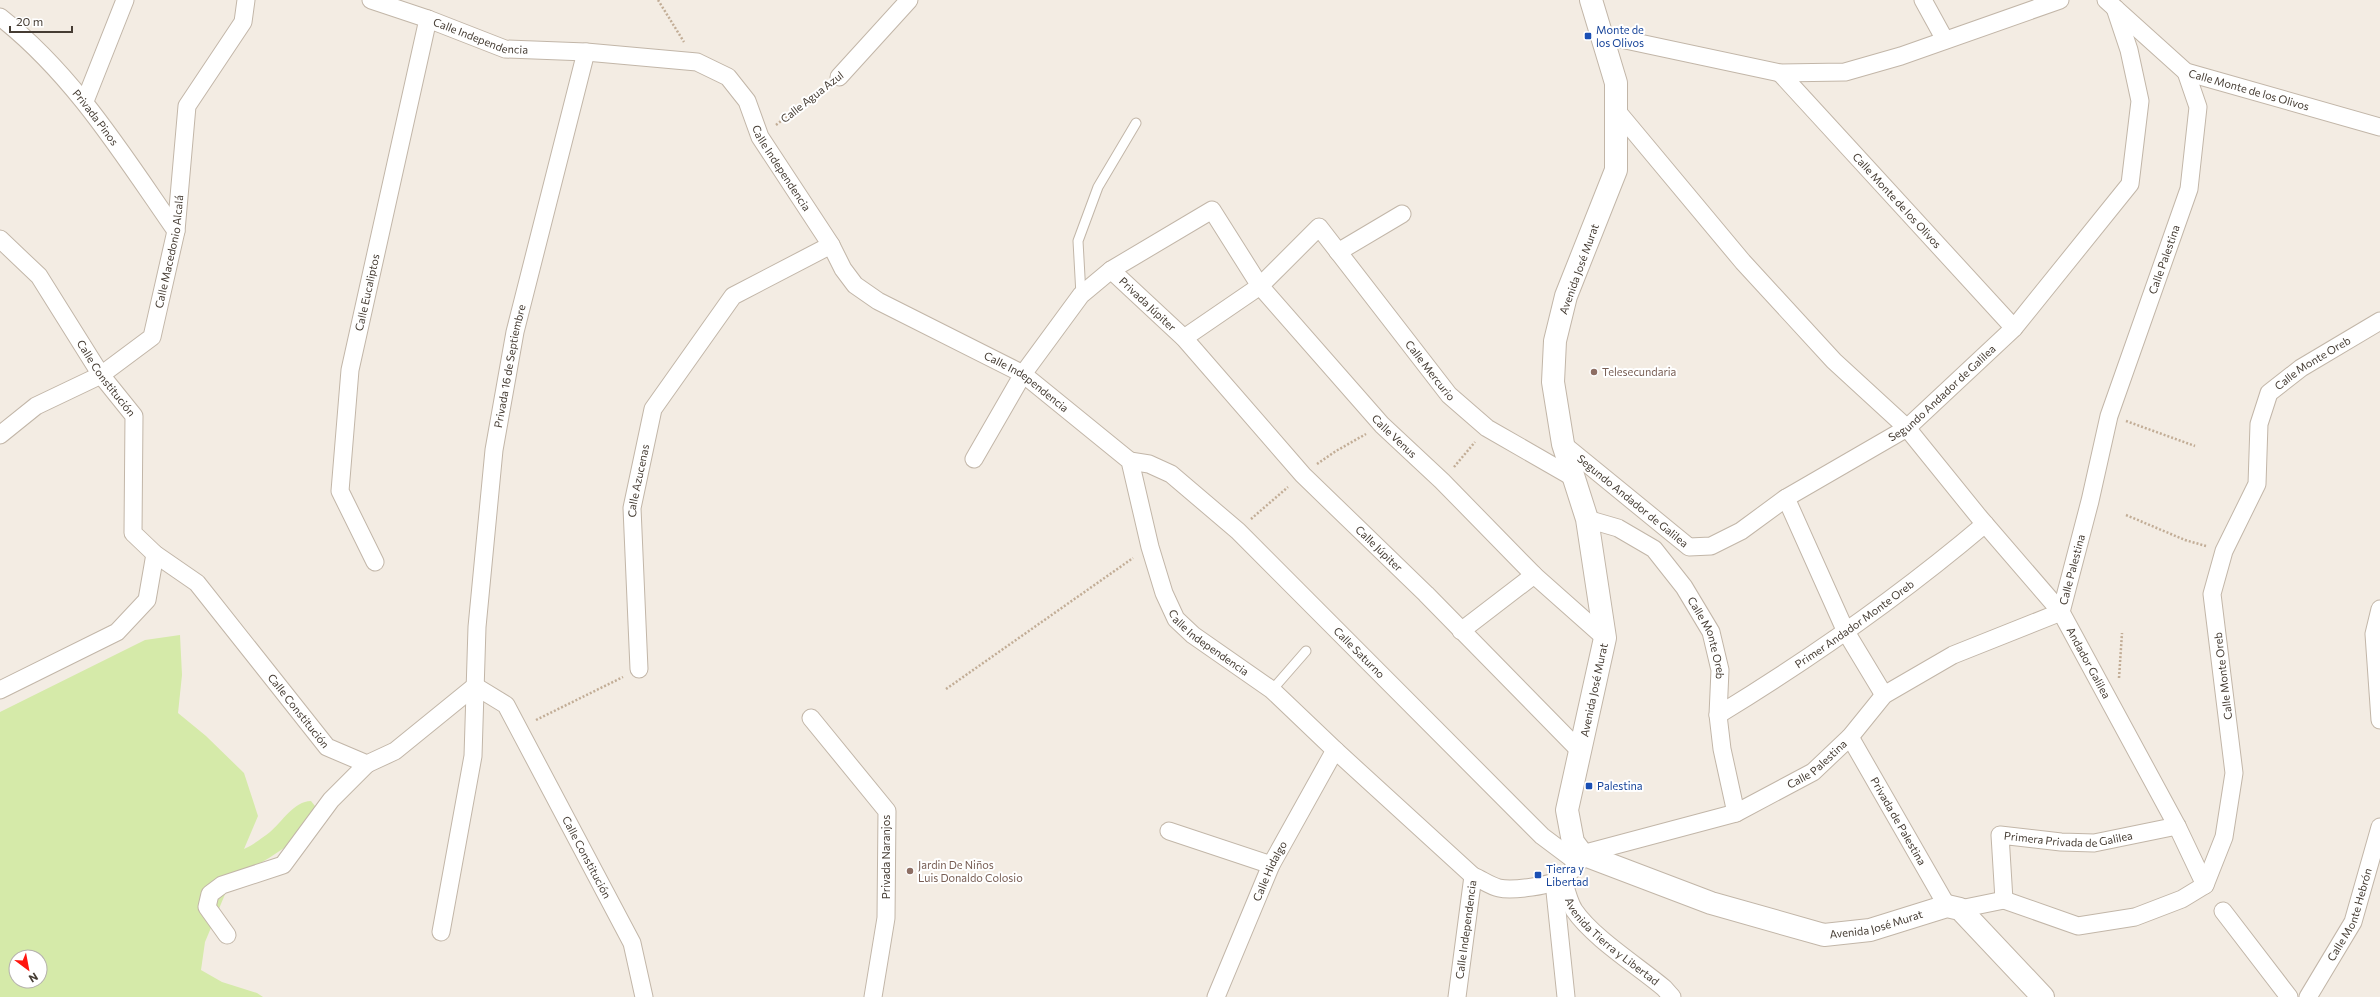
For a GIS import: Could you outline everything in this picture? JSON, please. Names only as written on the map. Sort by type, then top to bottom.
[{"type":"street","points":[[85,101],[125,0]]},
{"type":"street","name":"Calle Macedonio Alcalá","points":[[0,435],[36,406],[101,375],[152,337],[176,231],[187,106],[243,22],[246,0]]},
{"type":"street","name":"Calle Independencia","points":[[371,0],[428,18],[505,49],[586,52],[697,62],[728,77],[747,101],[760,137],[831,244],[843,269],[855,285],[878,301],[1023,374],[1130,461],[1150,547],[1164,593],[1176,619],[1193,635],[1272,690],[1335,750],[1473,876],[1457,997]]},
{"type":"street","name":"Calle Agua Azul","points":[[839,77],[909,0]]},
{"type":"street","name":"Avenida José Murat","points":[[1591,0],[1616,82],[1616,170],[1566,296],[1555,341],[1553,382],[1563,444],[1587,519],[1605,638],[1567,810],[1573,842],[1580,858],[1711,903],[1824,935],[1870,930],[1953,908]]},
{"type":"street","points":[[1923,0],[1945,40]]},
{"type":"street","points":[[1602,35],[1780,73],[1845,72],[1945,40],[2060,0]]},
{"type":"street","name":"Calle Monte de los Olivos","points":[[2110,4],[2186,72],[2380,127]]},
{"type":"street","name":"Segundo Andador de Galilea","points":[[1563,444],[1689,546],[1711,546],[1741,531],[1786,498],[1907,428],[2014,328],[2130,184],[2140,101],[2129,50],[2110,4]]},
{"type":"street","name":"Privada Pinos","points":[[0,17],[56,68],[85,101],[176,231]]},
{"type":"street","name":"Calle Eucaliptos","points":[[375,562],[340,491],[350,370],[428,18]]},
{"type":"street","name":"Privada 16 de Septiembre","points":[[442,932],[473,756],[476,686],[476,627],[494,450],[515,332],[586,52]]},
{"type":"street","name":"Calle Palestina","points":[[1580,858],[1736,813],[1813,772],[1850,737],[1884,695],[1953,656],[2061,612],[2090,501],[2109,416],[2189,189],[2198,107],[2186,72]]},
{"type":"street","name":"Calle Monte de los Olivos","points":[[1780,73],[2014,328]]},
{"type":"street","name":"Andador Galilea","points":[[1617,111],[1743,262],[1834,361],[1907,428],[1985,524],[2061,612],[2177,826],[2205,885]]},
{"type":"street","name":"Calle Venus","points":[[1111,270],[1212,210],[1260,286],[1382,425],[1442,481],[1534,575],[1605,638]]},
{"type":"street","points":[[1338,252],[1402,214]]},
{"type":"street","name":"Calle Mercurio","points":[[1260,286],[1319,227],[1449,395],[1487,428],[1574,478]]},
{"type":"street","name":"Calle Constitución","points":[[0,239],[39,276],[101,375],[134,416],[133,533],[155,554],[197,583],[327,747],[367,764]]},
{"type":"street","name":"Calle Azucenas","points":[[639,669],[632,508],[653,409],[733,296],[831,244]]},
{"type":"street","points":[[974,459],[1023,374],[1081,295],[1111,270]]},
{"type":"street","name":"Privada Júpiter","points":[[1111,270],[1184,338]]},
{"type":"street","points":[[1184,338],[1260,286]]},
{"type":"street","name":"Calle Monte Oreb","points":[[2205,885],[2224,837],[2234,773],[2212,594],[2224,551],[2257,484],[2260,424],[2269,393],[2301,368],[2380,321]]},
{"type":"street","name":"Calle Júpiter","points":[[1184,338],[1303,475],[1426,594],[1581,752]]},
{"type":"street","name":"Calle Saturno","points":[[1130,461],[1149,464],[1171,474],[1238,531],[1542,836],[1580,858]]},
{"type":"street","points":[[1786,498],[1846,632],[1884,695]]},
{"type":"street","name":"Calle Monte Oreb","points":[[1587,519],[1618,528],[1654,549],[1684,587],[1711,632],[1720,670],[1718,715],[1722,749],[1736,813]]},
{"type":"street","name":"Primer Andador Monte Oreb","points":[[1718,715],[1790,671],[1926,575],[1985,524]]},
{"type":"street","points":[[0,690],[118,632],[147,600],[155,554]]},
{"type":"street","points":[[1461,631],[1534,575]]},
{"type":"street","points":[[2380,609],[2374,634],[2380,720]]},
{"type":"street","points":[[227,935],[207,907],[210,894],[222,885],[283,864],[331,800],[367,764],[395,750],[476,686]]},
{"type":"street","name":"Calle Constitución","points":[[476,686],[506,705],[519,728],[632,943],[644,997]]},
{"type":"street","name":"Privada Naranjos","points":[[811,718],[887,811],[886,918],[873,997]]},
{"type":"street","name":"Privada de Palestina","points":[[1850,737],[1953,908]]},
{"type":"street","name":"Calle Hidalgo","points":[[1216,997],[1271,865],[1335,750]]},
{"type":"street","name":"Primera Privada de Galilea","points":[[2004,900],[2000,835],[2061,842],[2094,843],[2177,826]]},
{"type":"street","name":"Calle Monte Hebrón","points":[[2308,997],[2354,922],[2380,827]]},
{"type":"street","points":[[1169,831],[1271,865]]},
{"type":"street","points":[[1473,876],[1499,888],[1527,888],[1559,880],[1580,858]]},
{"type":"street","points":[[1559,880],[1566,997]]},
{"type":"street","name":"Avenida Tierra y Libertad","points":[[1559,880],[1575,910],[1597,934],[1664,988],[1672,997]]},
{"type":"street","points":[[1953,908],[2004,900],[2078,926],[2135,917],[2182,899],[2205,885]]},
{"type":"street","points":[[1953,908],[2043,997]]},
{"type":"street","points":[[2223,911],[2289,997]]},
{"type":"lane","points":[[1081,295],[1078,241],[1098,187],[1136,123]]},
{"type":"lane","points":[[1272,690],[1306,651]]},
{"type":"path","points":[[658,0],[697,62]]},
{"type":"path","name":"Calle Agua Azul","points":[[760,137],[839,77]]},
{"type":"path","points":[[2109,416],[2195,446]]},
{"type":"path","points":[[1238,531],[1303,475],[1336,450],[1382,425]]},
{"type":"path","points":[[1442,481],[1487,428]]},
{"type":"path","points":[[2126,515],[2185,540],[2224,551]]},
{"type":"path","points":[[946,689],[1150,547]]},
{"type":"path","points":[[2114,710],[2122,633]]},
{"type":"path","points":[[519,728],[639,669]]},
{"type":"green space","points":[[180,635],[182,675],[178,713],[206,736],[244,773],[258,816],[244,849],[275,828],[299,804],[311,801],[315,806],[313,816],[293,842],[231,880],[205,942],[201,970],[222,982],[257,993],[263,997],[0,997],[0,712],[145,640]]},
{"type":"place","name":"Monte de los Olivos","points":[[1588,36]]},
{"type":"place","name":"Telesecundaria","points":[[1594,372]]},
{"type":"place","name":"Palestina","points":[[1589,786]]},
{"type":"place","name":"Jardin De Niños Luis Donaldo Colosio","points":[[910,871]]},
{"type":"place","name":"Tierra y Libertad","points":[[1538,875]]}]
